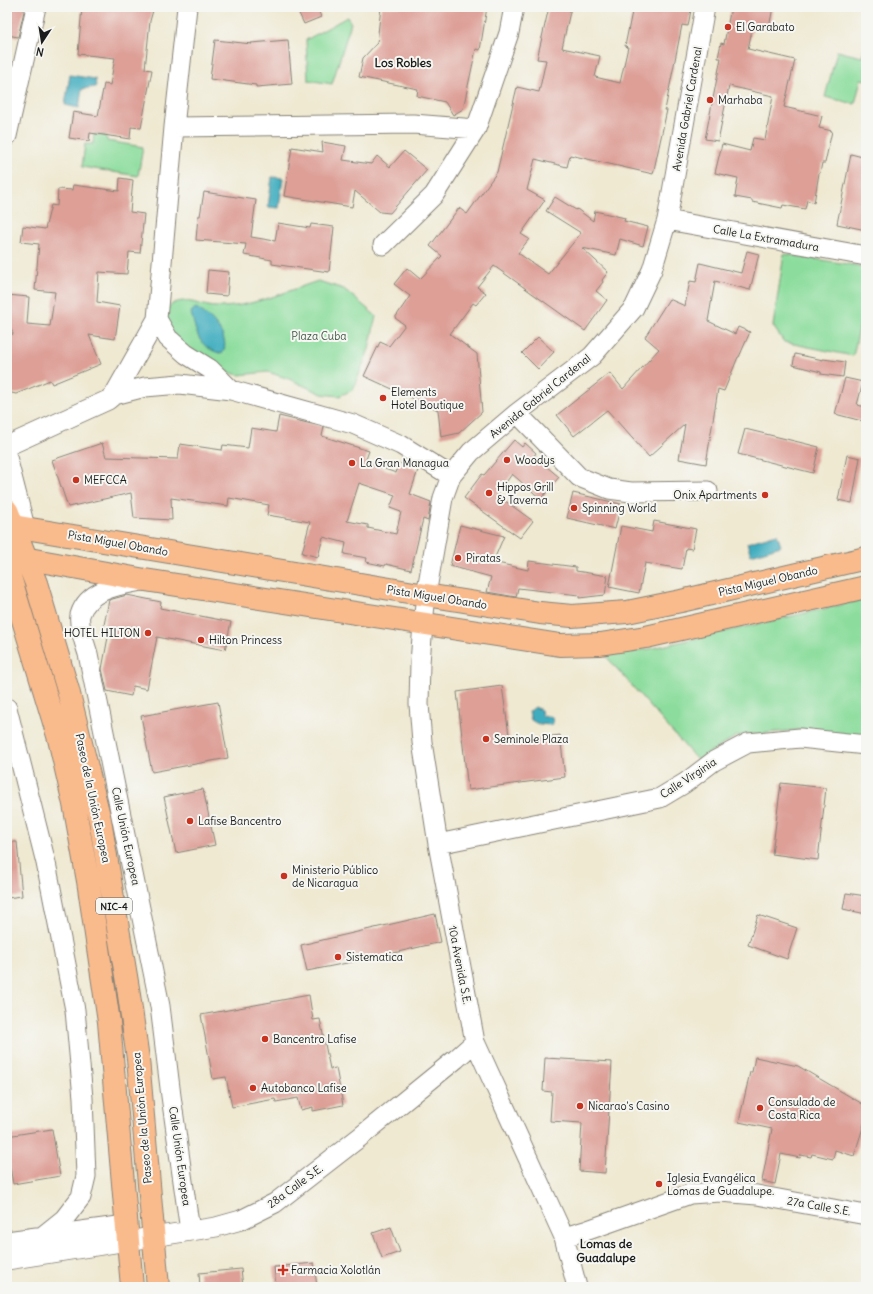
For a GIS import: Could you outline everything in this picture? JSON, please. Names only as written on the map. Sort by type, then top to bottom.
[{"type":"main road","name":"Paseo de la Unión Europea","points":[[13,522],[17,558],[36,583],[68,690],[100,820],[128,988],[138,1059],[137,1235],[132,1287]]},
{"type":"main road","name":"Pista Miguel Obando","points":[[13,522],[426,595],[540,613],[572,616],[627,612],[866,558]]},
{"type":"main road","points":[[17,558],[145,580],[560,645],[600,644],[646,637],[866,587]]},
{"type":"main road","name":"Paseo de la Unión Europea","points":[[7,567],[59,739],[74,804],[100,958],[137,1235],[158,1287]]},
{"type":"main road","points":[[111,1049],[120,1076],[138,1222],[145,1233],[137,1235],[148,1287]]},
{"type":"street","points":[[7,136],[36,7]]},
{"type":"street","points":[[7,446],[108,400],[114,395],[157,319],[174,127],[187,7]]},
{"type":"street","points":[[383,245],[434,195],[476,129],[509,33],[514,7]]},
{"type":"street","name":"Avenida Gabriel Cardenal","points":[[423,624],[426,595],[444,498],[450,476],[471,452],[517,413],[592,356],[634,308],[652,270],[667,220],[705,7]]},
{"type":"street","points":[[174,127],[413,124],[476,129]]},
{"type":"street","name":"Calle La Extramadura","points":[[667,220],[866,256]]},
{"type":"street","points":[[157,319],[168,338],[186,354],[210,369],[232,390]]},
{"type":"street","points":[[114,395],[145,387],[180,384],[232,390],[353,424],[401,445],[450,476]]},
{"type":"street","points":[[517,413],[579,476],[609,489],[631,492],[708,491]]},
{"type":"street","points":[[7,457],[13,522]]},
{"type":"street","name":"Calle Unión Europea","points":[[145,580],[108,588],[88,601],[80,616],[81,627],[88,654],[160,1006],[190,1231]]},
{"type":"street","name":"10a Avenida S.E.","points":[[423,624],[419,697],[422,742],[438,844],[474,1042],[564,1237],[577,1287]]},
{"type":"street","points":[[7,708],[46,863],[73,1002],[83,1098],[86,1176],[80,1197],[68,1214],[44,1235]]},
{"type":"street","name":"Calle Virginia","points":[[438,844],[660,798],[685,783],[714,761],[748,743],[800,738],[866,745]]},
{"type":"street","name":"28a Calle S.E.","points":[[7,1241],[44,1235],[137,1235],[190,1231],[216,1227],[241,1220],[274,1203],[372,1127],[456,1059],[474,1042]]},
{"type":"street","name":"27a Calle S.E.","points":[[564,1237],[690,1194],[720,1192],[757,1195],[866,1215]]},
{"type":"street","name":"28a Calle S.E.","points":[[7,1260],[137,1235]]},
{"type":"green space","points":[[347,17],[351,23],[332,84],[308,80],[306,40]]},
{"type":"green space","points":[[866,41],[866,80],[861,79],[855,104],[825,97],[837,51],[862,57]]},
{"type":"green space","points":[[94,134],[106,136],[107,141],[143,147],[138,176],[82,167],[85,144],[93,144]]},
{"type":"green space","points":[[784,254],[866,267],[866,297],[853,356],[784,342],[773,326]]},
{"type":"green space","name":"Plaza Cuba","points":[[318,281],[344,289],[376,316],[369,349],[353,390],[339,396],[322,394],[289,379],[268,372],[239,375],[223,371],[170,336],[165,311],[177,302],[183,301],[216,307],[229,307],[255,302]]},
{"type":"green space","points":[[866,599],[866,737],[798,730],[737,736],[697,760],[605,655],[649,649]]},
{"type":"water","points":[[70,75],[95,79],[96,87],[82,89],[79,108],[65,105]]},
{"type":"water","points":[[272,177],[283,178],[279,208],[268,207]]},
{"type":"water","points":[[196,308],[213,321],[222,334],[225,348],[222,354],[208,348],[203,344],[197,334],[191,313]]},
{"type":"water","points":[[777,534],[781,546],[751,555],[747,543]]},
{"type":"water","points":[[535,707],[541,710],[542,716],[552,717],[553,722],[551,725],[538,724],[531,720],[529,712]]},
{"type":"building","points":[[7,7],[25,7],[18,37],[7,35]]},
{"type":"building","points":[[82,7],[154,7],[150,21],[145,69],[152,70],[141,128],[131,127],[130,139],[90,133],[89,141],[69,138],[73,112],[98,116],[104,84],[110,85],[115,58],[78,54]]},
{"type":"building","points":[[296,7],[317,7],[321,17],[304,24]]},
{"type":"building","points":[[381,7],[487,7],[480,50],[476,49],[463,109],[453,115],[445,102],[417,96],[418,89],[359,77],[363,58],[377,43]]},
{"type":"building","points":[[549,7],[571,7],[562,48],[600,56],[595,77],[620,83],[628,47],[625,46],[633,7],[679,7],[691,10],[688,26],[682,25],[665,110],[667,110],[653,174],[570,155],[567,167],[535,159],[527,190],[545,200],[521,234],[529,239],[518,253],[548,274],[581,233],[546,211],[555,197],[576,210],[577,209],[593,221],[595,211],[625,218],[624,221],[648,227],[643,246],[620,239],[616,255],[582,248],[608,272],[596,291],[607,300],[585,331],[494,266],[477,287],[486,293],[476,305],[473,303],[450,334],[477,354],[482,412],[459,433],[441,437],[438,410],[364,376],[380,342],[389,346],[405,325],[395,318],[410,296],[394,284],[407,268],[420,279],[442,256],[430,246],[459,208],[467,214],[497,172],[517,87],[539,92],[546,60],[537,59]]},
{"type":"building","points":[[731,7],[773,7],[769,28],[753,25],[748,49],[795,60],[784,107],[822,116],[819,128],[832,131],[825,163],[822,163],[819,173],[814,203],[807,200],[805,209],[783,205],[782,208],[735,197],[738,178],[715,173],[722,144],[750,151],[753,138],[765,140],[773,96],[729,86],[718,141],[705,139],[721,58],[718,58],[721,43],[724,44]]},
{"type":"building","points":[[215,40],[252,44],[251,43],[288,40],[292,84],[256,87],[256,85],[210,79]]},
{"type":"building","points":[[322,142],[346,146],[343,160],[371,164],[377,156],[390,167],[404,151],[427,170],[390,213],[380,212],[355,191],[352,207],[284,196],[292,147],[323,152]]},
{"type":"building","points":[[851,154],[866,158],[866,230],[837,224]]},
{"type":"building","points":[[120,178],[133,180],[130,212],[144,214],[140,253],[129,252],[127,274],[99,272],[97,302],[120,306],[115,339],[89,335],[101,364],[52,384],[50,380],[16,394],[7,392],[7,337],[13,334],[7,319],[7,295],[29,297],[27,324],[50,326],[55,292],[35,290],[39,244],[21,242],[23,226],[45,229],[51,205],[57,206],[58,189],[72,190],[73,185],[119,191]]},
{"type":"building","points":[[204,192],[256,200],[251,237],[275,241],[278,223],[310,228],[311,224],[334,227],[329,272],[272,264],[272,260],[244,255],[246,244],[196,240],[198,216],[200,216]]},
{"type":"building","points":[[747,251],[759,254],[750,290],[715,281],[708,321],[735,334],[738,327],[750,332],[724,391],[718,389],[706,464],[679,459],[685,424],[649,457],[607,410],[574,436],[557,415],[610,373],[623,389],[659,349],[645,337],[669,299],[685,306],[690,281],[696,282],[700,263],[741,273]]},
{"type":"building","points":[[208,270],[229,272],[227,296],[206,294]]},
{"type":"building","points":[[538,337],[554,352],[538,369],[522,353]]},
{"type":"building","points":[[795,354],[823,360],[845,362],[843,377],[821,374],[821,372],[793,365]]},
{"type":"building","points":[[845,378],[863,382],[857,405],[866,407],[866,422],[835,414]]},
{"type":"building","points":[[279,416],[324,427],[322,436],[369,451],[365,462],[396,473],[399,463],[418,470],[410,494],[431,502],[428,521],[423,519],[411,570],[386,564],[385,566],[366,562],[367,558],[344,554],[346,543],[323,537],[318,557],[302,553],[310,522],[267,515],[269,505],[229,498],[228,506],[171,498],[172,520],[134,518],[131,493],[68,507],[52,460],[102,443],[106,457],[178,459],[180,444],[222,450],[223,445],[248,448],[251,428],[276,432]],"holes":[[[359,483],[395,495],[390,508],[401,512],[396,534],[368,528],[368,525],[347,521]]]},
{"type":"building","points":[[745,429],[819,447],[813,473],[738,454]]},
{"type":"building","points":[[514,440],[522,447],[525,443],[536,453],[534,456],[559,477],[541,499],[512,474],[497,495],[533,521],[520,538],[464,498],[482,474],[484,475]]},
{"type":"building","points":[[847,455],[860,458],[852,503],[838,500]]},
{"type":"building","points":[[573,493],[621,504],[615,529],[567,518]]},
{"type":"building","points":[[654,521],[696,529],[692,549],[686,548],[682,569],[645,563],[639,593],[609,587],[621,526],[652,532]]},
{"type":"building","points":[[460,525],[504,536],[493,562],[528,570],[529,561],[576,567],[576,571],[608,576],[605,595],[579,598],[579,595],[518,588],[516,597],[487,592],[491,577],[450,566]]},
{"type":"building","name":"Hilton Princess","points":[[127,595],[161,602],[160,608],[231,622],[225,650],[157,637],[147,689],[133,686],[131,696],[107,691],[102,669],[109,632],[103,630],[109,600]]},
{"type":"building","name":"Seminole Plaza","points":[[502,686],[510,742],[560,735],[565,777],[468,790],[457,692]]},
{"type":"building","points":[[218,702],[228,758],[152,772],[141,716]]},
{"type":"building","points":[[781,783],[826,788],[818,860],[772,854]]},
{"type":"building","name":"Lafise Bancentro","points":[[203,789],[215,845],[176,853],[164,797]]},
{"type":"building","points":[[7,842],[17,842],[22,896],[7,898]]},
{"type":"building","points":[[846,893],[866,896],[866,914],[843,909]]},
{"type":"building","points":[[435,914],[441,942],[307,971],[301,945]]},
{"type":"building","points":[[758,915],[797,928],[787,959],[748,945]]},
{"type":"building","name":"Bancentro Lafise","points":[[309,995],[313,1020],[320,1019],[330,1069],[336,1068],[343,1105],[313,1111],[313,1107],[301,1110],[298,1098],[276,1102],[275,1099],[232,1107],[226,1077],[213,1079],[201,1015]]},
{"type":"building","points":[[755,1057],[798,1066],[866,1106],[866,1118],[854,1156],[835,1150],[833,1159],[812,1154],[811,1157],[801,1155],[800,1158],[781,1154],[775,1184],[762,1181],[772,1129],[739,1122],[750,1072],[752,1072]]},
{"type":"building","name":"Nicarao's Casino","points":[[545,1058],[612,1062],[605,1173],[579,1171],[582,1123],[550,1121],[552,1092],[543,1091]]},
{"type":"building","points":[[52,1129],[60,1176],[13,1184],[7,1149],[7,1136]]},
{"type":"building","points":[[391,1227],[400,1252],[382,1258],[373,1233]]},
{"type":"building","points":[[314,1263],[317,1287],[276,1287],[274,1267]]},
{"type":"building","points":[[241,1269],[243,1287],[200,1287],[199,1273]]},
{"type":"place","name":"El Garabato","points":[[728,27]]},
{"type":"place","name":"Marhaba","points":[[710,100]]},
{"type":"place","name":"Elements Hotel Boutique","points":[[383,398]]},
{"type":"place","name":"Woodys","points":[[507,460]]},
{"type":"place","name":"La Gran Managua","points":[[352,463]]},
{"type":"place","name":"MEFCCA","points":[[76,480]]},
{"type":"place","name":"Hippos Grill & Taverna","points":[[489,493]]},
{"type":"place","name":"Onix Apartments","points":[[765,495]]},
{"type":"place","name":"Spinning World","points":[[574,508]]},
{"type":"place","name":"Piratas","points":[[458,558]]},
{"type":"place","name":"HOTEL HILTON","points":[[148,633]]},
{"type":"place","name":"Hilton Princess","points":[[201,640]]},
{"type":"place","name":"Seminole Plaza","points":[[486,739]]},
{"type":"place","name":"Lafise Bancentro","points":[[190,821]]},
{"type":"place","name":"Ministerio Público de Nicaragua","points":[[284,876]]},
{"type":"place","name":"Sistematica","points":[[338,957]]},
{"type":"place","name":"Bancentro Lafise","points":[[265,1039]]},
{"type":"place","name":"Autobanco Lafise","points":[[253,1088]]},
{"type":"place","name":"Nicarao's Casino","points":[[580,1106]]},
{"type":"place","name":"Consulado de Costa Rica","points":[[760,1108]]},
{"type":"place","name":"Iglesia Evangélica Lomas de Guadalupe.","points":[[659,1184]]},
{"type":"place","name":"Farmacia Xolotlán","points":[[283,1270]]},
{"type":"district","name":"Los Robles","points":[[403,62]]},
{"type":"district","name":"Lomas de Guadalupe","points":[[606,1250]]}]
